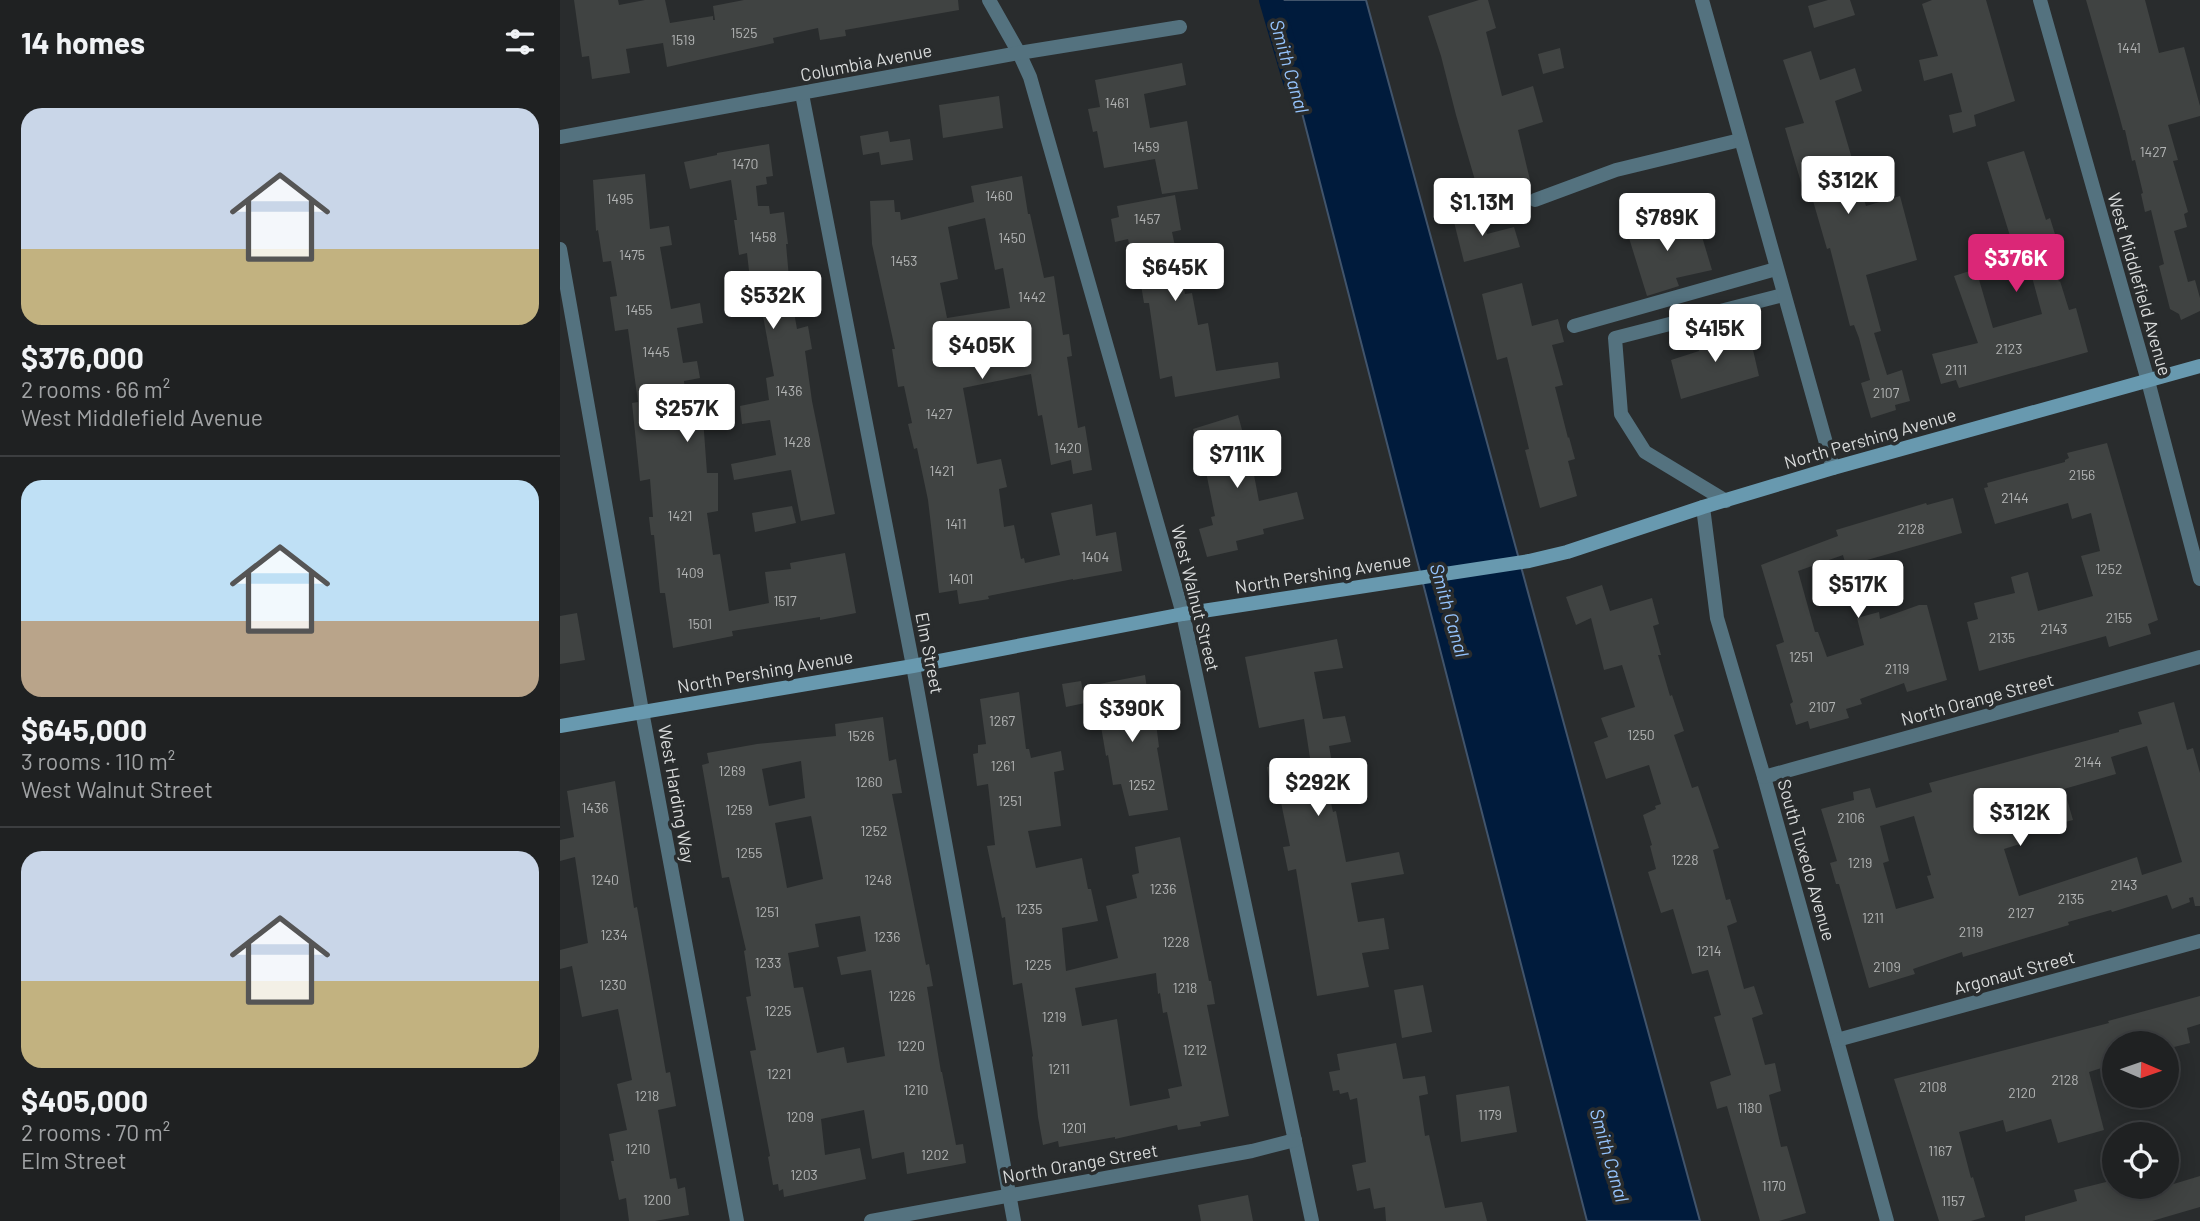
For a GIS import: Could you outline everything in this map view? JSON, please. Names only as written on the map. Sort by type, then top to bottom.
[{"type":"main road","name":"North Pershing Avenue","points":[[560,726],[913,666],[1183,614],[1529,561],[1567,552],[1833,468],[2200,366]]},
{"type":"street","name":"West Walnut Street","points":[[989,0],[1030,76],[1183,614],[1312,1221]]},
{"type":"street","points":[[1702,0],[1833,468]]},
{"type":"street","name":"West Middlefield Avenue","points":[[2040,0],[2148,380],[2200,579]]},
{"type":"street","name":"Columbia Avenue","points":[[560,137],[1019,53],[1180,27]]},
{"type":"street","name":"Elm Street","points":[[802,94],[913,666],[1014,1221]]},
{"type":"street","points":[[1535,200],[1616,170],[1740,140]]},
{"type":"street","name":"West Harding Way","points":[[560,249],[642,712],[737,1221]]},
{"type":"street","points":[[1574,326],[1776,269]]},
{"type":"street","points":[[1726,501],[1645,452],[1621,414],[1615,338],[1783,295]]},
{"type":"street","name":"South Tuxedo Avenue","points":[[1703,507],[1717,618],[1887,1221]]},
{"type":"street","name":"North Orange Street","points":[[1764,777],[2200,657]]},
{"type":"street","name":"Argonaut Street","points":[[1837,1040],[2200,941]]},
{"type":"street","name":"North Orange Street","points":[[871,1221],[1252,1151],[1295,1140]]},
{"type":"water","points":[[1273,0],[1366,0],[1700,1221],[1587,1221]]},
{"type":"building","points":[[574,0],[618,0],[619,5],[645,0],[665,0],[670,23],[713,16],[715,20],[713,6],[744,0],[958,0],[959,10],[845,30],[846,36],[820,40],[818,28],[773,38],[774,43],[667,67],[663,43],[626,49],[630,73],[592,79],[589,56],[582,57]]},
{"type":"building","points":[[1479,0],[1488,0],[1496,28],[1486,32],[1502,96],[1533,86],[1543,122],[1518,130],[1530,180],[1479,194],[1428,16]]},
{"type":"building","points":[[1828,0],[1850,0],[1855,15],[1814,28],[1808,6]]},
{"type":"building","points":[[1932,0],[1986,0],[2015,101],[1974,115],[1976,126],[1953,133],[1949,115],[1962,112],[1952,73],[1924,81],[1919,60],[1938,56],[1922,4]]},
{"type":"building","points":[[2086,0],[2145,0],[2159,53],[2184,47],[2200,106],[2200,116],[2168,125],[2178,160],[2173,161],[2188,212],[2184,214],[2187,227],[2174,231],[2188,282],[2195,280],[2200,311],[2181,320],[2179,314],[2170,309],[2159,266],[2164,264],[2151,210],[2145,212],[2135,160],[2132,161]]},
{"type":"building","points":[[1560,48],[1564,68],[1543,74],[1538,54]]},
{"type":"building","points":[[1811,51],[1820,80],[1855,68],[1862,91],[1835,101],[1866,206],[1900,196],[1917,260],[1866,275],[1881,331],[1874,333],[1887,375],[1902,370],[1910,401],[1895,405],[1896,410],[1871,418],[1861,383],[1870,380],[1859,338],[1854,325],[1850,326],[1830,248],[1827,249],[1811,194],[1805,196],[1785,128],[1804,123],[1783,60]]},
{"type":"building","points":[[1182,63],[1186,85],[1144,94],[1150,128],[1187,121],[1198,189],[1162,194],[1155,159],[1104,168],[1097,131],[1093,132],[1088,109],[1100,107],[1095,80]]},
{"type":"building","points":[[999,96],[1003,128],[943,138],[939,105]]},
{"type":"building","points":[[888,131],[890,142],[910,139],[913,160],[881,165],[879,152],[863,155],[860,136]]},
{"type":"building","points":[[769,144],[773,176],[766,177],[767,184],[756,186],[758,206],[769,206],[770,214],[784,212],[792,312],[797,329],[808,326],[812,349],[805,351],[812,401],[835,514],[801,521],[791,470],[734,480],[731,464],[776,455],[770,420],[742,424],[740,406],[769,400],[766,378],[774,376],[761,305],[753,306],[747,253],[739,255],[731,180],[690,189],[684,162]]},
{"type":"building","points":[[2024,151],[2046,220],[2050,218],[2058,244],[2050,247],[2059,282],[2069,310],[2076,308],[2088,352],[1959,388],[1956,380],[1941,384],[1932,354],[1978,343],[1954,276],[1976,269],[1993,328],[2042,314],[2029,266],[2020,268],[1987,162]]},
{"type":"building","points":[[645,174],[650,229],[669,226],[672,245],[660,247],[671,309],[700,303],[703,323],[677,328],[683,363],[697,361],[700,378],[684,381],[688,421],[703,418],[707,473],[718,473],[718,511],[707,513],[713,555],[720,554],[729,611],[769,603],[765,572],[791,569],[790,563],[845,553],[856,613],[732,631],[733,636],[673,648],[665,593],[660,593],[654,535],[651,535],[649,517],[653,517],[650,479],[640,481],[632,403],[638,402],[628,329],[615,331],[610,297],[617,296],[611,261],[603,262],[598,230],[596,231],[593,180]]},
{"type":"building","points":[[1022,176],[1028,214],[1044,278],[1054,276],[1063,335],[1069,334],[1072,356],[1067,357],[1078,428],[1085,426],[1092,470],[1073,474],[1071,460],[1051,465],[1042,415],[1038,416],[1031,374],[963,388],[977,464],[1001,459],[1007,487],[999,489],[1004,527],[1014,525],[1021,559],[1024,558],[1025,563],[1060,555],[1051,513],[1092,504],[1096,536],[1116,532],[1122,571],[959,604],[957,590],[939,593],[928,500],[917,448],[914,449],[908,424],[912,423],[904,386],[898,387],[892,349],[895,349],[872,244],[870,201],[894,200],[895,212],[900,212],[901,220],[974,202],[971,186]],"holes":[[[985,218],[995,270],[1003,268],[1010,308],[947,318],[940,283],[958,279],[948,227]]]},
{"type":"building","points":[[1175,195],[1181,230],[1172,232],[1185,294],[1192,293],[1198,325],[1208,323],[1216,371],[1278,362],[1280,378],[1175,397],[1172,376],[1160,379],[1149,303],[1144,303],[1128,239],[1115,242],[1111,219],[1119,217],[1117,206]]},
{"type":"building","points":[[1481,211],[1487,234],[1514,227],[1520,247],[1464,262],[1453,218]]},
{"type":"building","points":[[1658,217],[1662,231],[1697,220],[1712,270],[1676,278],[1679,286],[1647,296],[1625,225]]},
{"type":"building","points":[[1522,283],[1532,326],[1558,319],[1564,342],[1552,345],[1563,385],[1555,387],[1575,459],[1568,461],[1577,496],[1540,508],[1525,450],[1529,449],[1507,357],[1497,360],[1482,294]]},
{"type":"building","points":[[1722,327],[1727,343],[1750,337],[1759,376],[1681,399],[1671,360],[1699,351],[1695,335]]},
{"type":"building","points":[[1238,415],[1259,501],[1297,492],[1304,519],[1263,529],[1264,534],[1236,541],[1238,550],[1207,557],[1199,529],[1213,525],[1211,517],[1215,516],[1205,467],[1193,429]]},
{"type":"building","points":[[2107,443],[2158,620],[2148,624],[2151,634],[2109,647],[2106,636],[1979,671],[1967,622],[1978,619],[1974,603],[2015,593],[2011,577],[2028,572],[2038,611],[2093,596],[2081,556],[2100,551],[2091,513],[2072,519],[2068,503],[1995,524],[1984,488],[1988,487],[1987,483],[2065,462],[2069,458],[2067,453]]},
{"type":"building","points":[[1953,498],[1962,533],[1846,566],[1843,555],[1798,571],[1815,632],[1818,632],[1827,657],[1864,645],[1857,618],[1879,612],[1880,619],[1919,605],[1927,605],[1947,680],[1907,692],[1904,683],[1860,699],[1862,704],[1846,709],[1849,718],[1810,729],[1808,721],[1796,725],[1790,704],[1793,702],[1776,645],[1784,642],[1761,565],[1838,536],[1836,530],[1926,503],[1927,505]]},
{"type":"building","points":[[792,506],[796,523],[755,532],[752,513]]},
{"type":"building","points":[[1602,585],[1610,611],[1652,598],[1659,624],[1653,626],[1661,655],[1658,655],[1684,731],[1674,735],[1692,788],[1698,786],[1719,848],[1713,850],[1726,900],[1730,899],[1737,922],[1727,926],[1744,989],[1754,986],[1763,1014],[1752,1018],[1765,1065],[1775,1063],[1781,1091],[1769,1095],[1781,1147],[1787,1146],[1806,1213],[1779,1221],[1760,1221],[1727,1106],[1717,1109],[1710,1082],[1731,1075],[1714,1017],[1721,1015],[1708,970],[1692,974],[1673,909],[1661,913],[1648,872],[1656,869],[1643,815],[1661,804],[1649,765],[1606,779],[1594,742],[1608,737],[1601,718],[1635,707],[1622,665],[1604,670],[1591,618],[1576,625],[1566,597]]},
{"type":"building","points":[[577,613],[585,660],[560,664],[560,616]]},
{"type":"building","points":[[1337,639],[1343,668],[1314,672],[1323,719],[1345,716],[1351,742],[1329,746],[1334,774],[1325,776],[1333,812],[1336,811],[1346,862],[1399,852],[1404,874],[1351,883],[1358,922],[1384,918],[1389,949],[1362,953],[1369,987],[1317,996],[1296,869],[1288,871],[1283,847],[1290,846],[1278,788],[1271,789],[1267,767],[1310,758],[1304,719],[1259,728],[1245,657]]},
{"type":"building","points":[[1145,675],[1152,723],[1156,723],[1157,748],[1168,810],[1129,816],[1121,784],[1113,785],[1094,685]]},
{"type":"building","points":[[1081,681],[1085,703],[1066,707],[1062,684]]},
{"type":"building","points":[[1019,692],[1026,749],[1029,749],[1031,758],[1061,751],[1064,770],[1054,772],[1061,826],[1028,831],[1036,868],[1082,858],[1088,889],[1091,889],[1098,921],[1062,928],[1066,971],[1118,958],[1106,906],[1137,898],[1132,875],[1139,873],[1135,847],[1180,837],[1211,981],[1215,1004],[1207,1005],[1229,1116],[1200,1122],[1201,1126],[1178,1130],[1177,1125],[1115,1139],[1059,1147],[1058,1141],[1043,1145],[1022,983],[1013,985],[1005,917],[1002,918],[987,846],[995,845],[988,784],[977,786],[973,754],[978,753],[978,745],[986,744],[980,699]],"holes":[[[1156,973],[1158,994],[1160,993],[1163,1013],[1167,1012],[1182,1086],[1168,1089],[1170,1098],[1130,1106],[1117,1019],[1082,1026],[1075,988]]]},
{"type":"building","points":[[2174,702],[2187,750],[2193,748],[2200,773],[2200,906],[2195,906],[2193,897],[2189,898],[2190,902],[2172,909],[2167,895],[2068,922],[2069,925],[1963,957],[1962,952],[1913,969],[1915,974],[1869,988],[1839,884],[1836,884],[1830,863],[1837,861],[1821,809],[1854,800],[1853,792],[1870,788],[1876,808],[1932,792],[1929,783],[2142,724],[2138,712]],"holes":[[[2147,746],[2182,862],[2142,875],[2137,857],[2019,896],[2004,849],[2023,843],[2021,834],[2073,820],[2064,789],[2116,774],[2111,757]],[[1914,816],[1931,875],[1927,876],[1934,898],[1896,909],[1883,863],[1889,861],[1880,826]]]},
{"type":"building","points":[[883,717],[889,761],[896,759],[902,793],[892,794],[926,965],[929,964],[933,986],[927,987],[941,1072],[956,1145],[963,1144],[966,1163],[907,1174],[904,1152],[872,1159],[864,1110],[821,1119],[825,1155],[860,1148],[866,1179],[784,1197],[783,1189],[779,1191],[778,1184],[773,1185],[750,1051],[756,1050],[746,997],[751,996],[746,950],[729,877],[722,878],[702,765],[709,763],[707,753],[757,744],[836,736],[835,724]],"holes":[[[801,761],[805,798],[769,806],[762,769]],[[811,816],[823,879],[787,888],[775,823]],[[860,916],[866,951],[837,957],[841,975],[871,970],[885,1056],[847,1063],[844,1047],[817,1053],[803,987],[794,988],[788,953],[819,947],[815,924]]]},
{"type":"building","points":[[615,781],[634,908],[637,907],[666,1073],[670,1072],[676,1106],[658,1110],[670,1179],[676,1178],[678,1189],[685,1187],[689,1215],[655,1221],[629,1221],[626,1198],[619,1200],[611,1161],[614,1161],[609,1134],[627,1130],[617,1084],[632,1080],[618,1009],[582,1017],[572,966],[560,969],[560,950],[588,943],[575,857],[560,861],[560,840],[574,837],[567,791]]},
{"type":"building","points":[[1423,985],[1432,1032],[1402,1038],[1394,990]]},
{"type":"building","points":[[2200,996],[2200,1024],[2187,1028],[2190,1043],[2179,1046],[2179,1031],[2102,1031],[2102,1068],[2089,1072],[2102,1131],[2058,1143],[2051,1119],[2006,1132],[2003,1120],[1959,1132],[1985,1217],[1971,1221],[1939,1221],[1894,1079],[2109,1023],[2108,1021]]},
{"type":"building","points":[[1396,1043],[1403,1079],[1425,1076],[1428,1094],[1419,1096],[1425,1136],[1429,1135],[1445,1208],[1482,1202],[1487,1221],[1386,1221],[1385,1207],[1374,1209],[1370,1188],[1357,1191],[1352,1165],[1366,1162],[1357,1098],[1350,1100],[1348,1092],[1340,1094],[1339,1090],[1333,1091],[1329,1072],[1340,1070],[1337,1054]]},
{"type":"building","points":[[1509,1086],[1517,1132],[1461,1142],[1456,1095]]},
{"type":"building","points":[[2200,1176],[2200,1207],[2152,1221],[2025,1221],[2025,1216],[2077,1201],[2074,1190],[2102,1183],[2102,1199],[2179,1199],[2179,1182]]},
{"type":"building","points":[[1248,1195],[1253,1221],[1201,1221],[1198,1205]]},
{"type":"waterway","name":"Smith Canal","points":[[1271,0],[1295,82]]}]
